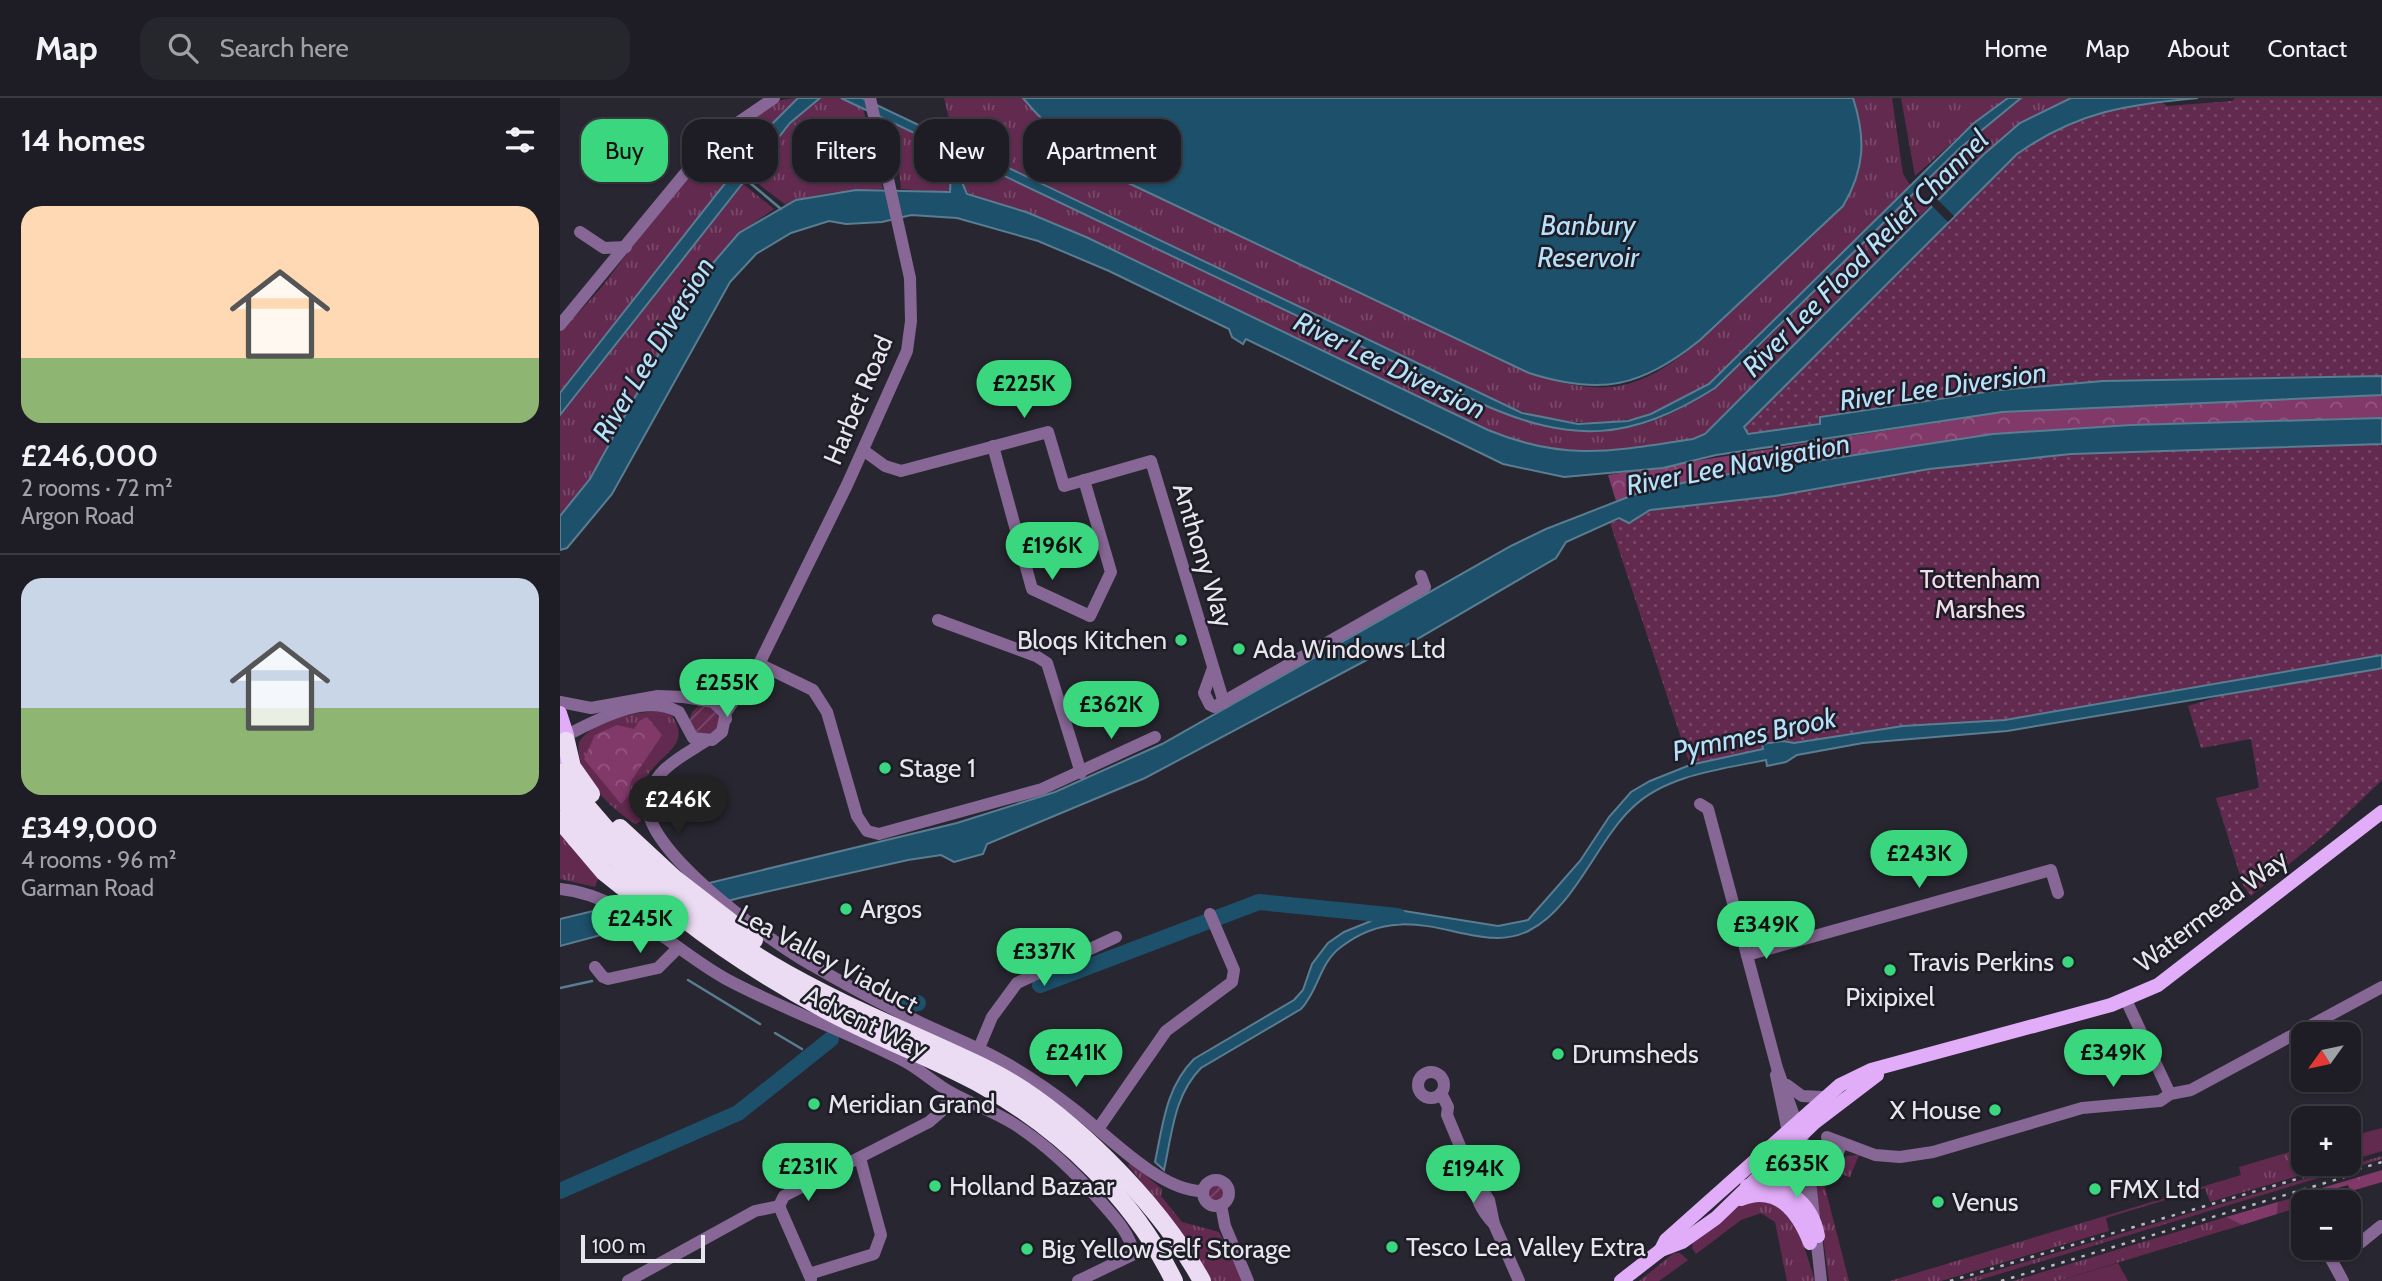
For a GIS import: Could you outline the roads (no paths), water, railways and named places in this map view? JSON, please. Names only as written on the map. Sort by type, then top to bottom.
[{"type":"highway","points":[[567,738],[572,767],[582,782],[629,838],[679,873],[709,939]]},
{"type":"highway","name":"Lea Valley Viaduct","points":[[560,773],[624,850],[660,884],[709,939]]},
{"type":"highway","name":"Lea Valley Viaduct","points":[[560,796],[623,867],[709,939],[770,964],[830,1004],[927,1050]]},
{"type":"highway","points":[[560,820],[604,872],[627,891],[709,939],[760,982],[830,1004]]},
{"type":"highway","points":[[927,1050],[986,1069],[1057,1114],[1100,1152],[1147,1206],[1202,1281]]},
{"type":"highway","points":[[927,1050],[1012,1103],[1080,1157],[1125,1205],[1174,1281]]},
{"type":"highway","points":[[1147,1206],[1190,1281]]},
{"type":"main road","points":[[560,713],[567,738],[560,760]]},
{"type":"main road","name":"Watermead Way","points":[[1795,1130],[1822,1097],[1855,1076],[2126,1000],[2174,976],[2381,810]]},
{"type":"main road","name":"Watermead Way","points":[[1795,1130],[1896,1064]]},
{"type":"main road","points":[[1621,1281],[1661,1251],[1682,1242],[1731,1205],[1753,1185],[1795,1130]]},
{"type":"main road","points":[[1661,1251],[1666,1240],[1795,1130]]},
{"type":"main road","points":[[1703,1210],[1735,1190],[1753,1185],[1778,1187],[1803,1203],[1813,1219],[1814,1239]]},
{"type":"main road","points":[[1731,1205],[1753,1195],[1769,1195],[1781,1200],[1799,1216],[1814,1239]]},
{"type":"street","points":[[560,325],[696,160],[720,135],[774,98]]},
{"type":"street","name":"Harbet Road","points":[[726,719],[726,712],[759,664],[863,450],[901,366],[910,336],[912,303],[902,232],[871,100]]},
{"type":"street","points":[[580,232],[604,248],[626,247]]},
{"type":"street","points":[[863,450],[886,466],[901,471],[993,446],[1048,432],[1064,486],[1084,480],[1111,572],[1090,616],[1032,589],[993,446]]},
{"type":"street","name":"Anthony Way","points":[[1084,480],[1152,461],[1213,668],[1204,693],[1205,699],[1214,707],[1425,587],[1421,576]]},
{"type":"street","points":[[938,620],[1036,656],[1047,663],[1082,773]]},
{"type":"street","points":[[759,664],[813,690],[825,704],[857,816],[867,831],[888,833],[941,819],[1082,773],[1156,737]]},
{"type":"street","points":[[560,702],[579,708],[658,695],[719,704],[738,696]]},
{"type":"street","points":[[684,751],[686,714],[695,703],[711,701],[724,712],[726,719],[722,732],[684,751],[658,775],[648,805],[653,831],[679,873],[807,962],[913,1019],[979,1048],[1056,1095],[1168,1182],[1190,1191],[1202,1191],[1212,1180],[1223,1182],[1229,1192],[1221,1205],[1225,1226],[1248,1281]]},
{"type":"street","points":[[567,738],[615,713],[643,707],[671,708],[684,716],[685,724],[694,738],[706,741]]},
{"type":"street","points":[[1704,807],[1777,1068],[1779,1097],[1807,1153],[1814,1239],[1821,1275]]},
{"type":"street","points":[[1747,955],[2051,870],[2058,893]]},
{"type":"street","name":"Advent Way","points":[[560,889],[588,894],[619,908],[654,931],[709,939],[711,970],[778,1006],[907,1063],[951,1093],[1012,1123],[1063,1162],[1127,1233],[1134,1254],[1078,1281]]},
{"type":"street","points":[[1098,1129],[1166,1031],[1232,982],[1234,971],[1211,917]]},
{"type":"street","points":[[979,1048],[992,1017],[1017,984],[1116,937]]},
{"type":"street","points":[[595,967],[608,979],[646,971],[658,968],[709,939]]},
{"type":"street","points":[[1827,1138],[1875,1155],[1917,1155],[2082,1108],[2160,1101],[2170,1094],[2191,1090],[2382,987]]},
{"type":"street","points":[[2126,1000],[2170,1094]]},
{"type":"street","points":[[1777,1068],[1784,1082],[1795,1130],[1803,1203]]},
{"type":"street","points":[[1784,1082],[1802,1096],[1822,1097]]},
{"type":"street","points":[[779,1206],[784,1196],[939,1115],[951,1093]]},
{"type":"street","points":[[1437,1095],[1473,1177],[1479,1202],[1486,1216],[1494,1224],[1519,1281]]},
{"type":"street","points":[[1834,1161],[1842,1143]]},
{"type":"street","points":[[779,1206],[810,1277],[874,1254],[879,1247],[881,1235],[860,1158]]},
{"type":"street","points":[[1202,1191],[1206,1202],[1221,1205]]},
{"type":"street","points":[[628,1281],[755,1211],[779,1206]]},
{"type":"street","points":[[2361,1242],[2381,1226]]},
{"type":"street","points":[[2332,1260],[2343,1281]]},
{"type":"water","points":[[798,98],[820,98],[792,119],[778,138],[777,119]]},
{"type":"water","points":[[841,98],[862,98],[914,123],[914,133],[900,126],[900,119],[885,119]]},
{"type":"water","name":"Banbury Reservoir","points":[[1023,98],[1853,98],[1860,127],[1861,153],[1856,179],[1843,206],[1700,340],[1679,356],[1639,377],[1620,383],[1599,385],[1578,384],[1529,373],[1126,182],[1181,182],[1181,119],[1042,119]]},
{"type":"water","points":[[2008,98],[2021,98],[1959,149],[1715,388],[1685,406],[1628,427],[1601,431],[1545,426],[1482,404],[1009,178],[1009,168],[1023,175],[1023,182],[1038,182],[1522,413],[1578,424],[1628,421],[1651,414],[1709,384],[1974,123]]},
{"type":"water","points":[[2071,98],[2198,98],[2103,112],[2061,128],[2017,154],[1744,427],[1748,434],[1820,424],[1820,417],[1999,390],[2103,381],[2382,376],[2382,395],[2002,412],[1716,455],[1663,468],[1564,477],[1503,464],[1246,339],[1243,344],[1232,337],[1229,329],[1109,271],[1038,241],[957,218],[911,215],[882,222],[846,224],[829,221],[791,233],[756,254],[730,282],[612,494],[567,548],[560,550],[560,516],[590,479],[701,277],[739,233],[796,200],[856,190],[950,192],[951,182],[962,182],[967,194],[1026,212],[1086,237],[1488,430],[1541,447],[1614,450],[1693,439],[1705,434],[1983,155],[2020,123]]},
{"type":"water","points":[[726,182],[744,182],[560,415],[560,393]]},
{"type":"water","points":[[2382,418],[2382,444],[2071,454],[1929,469],[1775,496],[1650,510],[1629,523],[1619,518],[1566,542],[1556,558],[1383,659],[1376,655],[1145,778],[987,844],[983,854],[954,862],[941,855],[908,860],[739,898],[560,946],[560,919],[957,823],[1055,792],[1162,744],[1511,546],[1546,529],[1641,492],[1710,477],[1993,434],[2131,425]]},
{"type":"water","points":[[2382,655],[2382,668],[2378,669],[2007,731],[1863,743],[1797,755],[1786,762],[1767,766],[1766,760],[1713,770],[1677,781],[1645,797],[1632,808],[1607,838],[1560,906],[1546,920],[1530,930],[1509,937],[1487,937],[1418,925],[1393,925],[1368,931],[1341,947],[1328,961],[1312,994],[1301,1009],[1201,1068],[1185,1090],[1180,1103],[1164,1170],[1155,1162],[1171,1094],[1185,1070],[1194,1059],[1294,1000],[1303,990],[1312,964],[1328,943],[1344,932],[1398,910],[1498,926],[1528,920],[1580,861],[1609,817],[1631,792],[1650,781],[1690,765],[1763,749],[1762,744],[1783,741],[1794,743],[1903,726],[2005,720]]},
{"type":"waterway","points":[[749,182],[781,209]]},
{"type":"waterway","points":[[1040,985],[1259,902],[1398,916]]},
{"type":"waterway","points":[[688,980],[760,1024]]},
{"type":"waterway","points":[[560,988],[592,981]]},
{"type":"waterway","points":[[906,1004],[918,1003]]},
{"type":"waterway","points":[[775,1033],[802,1049]]},
{"type":"waterway","points":[[560,1191],[738,1113],[831,1039]]},
{"type":"railway","points":[[2361,1168],[2382,1162]]},
{"type":"railway","points":[[1950,1281],[2307,1176]]},
{"type":"railway","points":[[2001,1281],[2348,1176]]},
{"type":"place","name":"Bloqs Kitchen","points":[[1181,640]]},
{"type":"place","name":"Ada Windows Ltd","points":[[1239,649]]},
{"type":"place","name":"Stage 1","points":[[885,768]]},
{"type":"place","name":"Argos","points":[[846,909]]},
{"type":"place","name":"Travis Perkins","points":[[2068,962]]},
{"type":"place","name":"Pixipixel","points":[[1890,970]]},
{"type":"place","name":"Drumsheds","points":[[1558,1054]]},
{"type":"place","name":"Meridian Grand","points":[[814,1104]]},
{"type":"place","name":"X House","points":[[1995,1110]]},
{"type":"place","name":"Holland Bazaar","points":[[935,1186]]},
{"type":"place","name":"FMX Ltd","points":[[2095,1189]]},
{"type":"place","name":"Venus","points":[[1938,1202]]},
{"type":"place","name":"Tesco Lea Valley Extra","points":[[1392,1247]]},
{"type":"place","name":"Big Yellow Self Storage","points":[[1027,1249]]},
{"type":"water label","name":"River Lee Flood Relief Channel","points":[[1865,253]]},
{"type":"water label","name":"River Lee Diversion","points":[[653,349]]},
{"type":"water label","name":"River Lee Diversion","points":[[1390,365]]},
{"type":"water label","name":"River Lee Diversion","points":[[1943,386]]},
{"type":"water label","name":"River Lee Navigation","points":[[1738,464]]},
{"type":"water label","name":"Pymmes Brook","points":[[1754,734]]},
{"type":"park label","name":"Tottenham Marshes","points":[[1980,594]]}]
